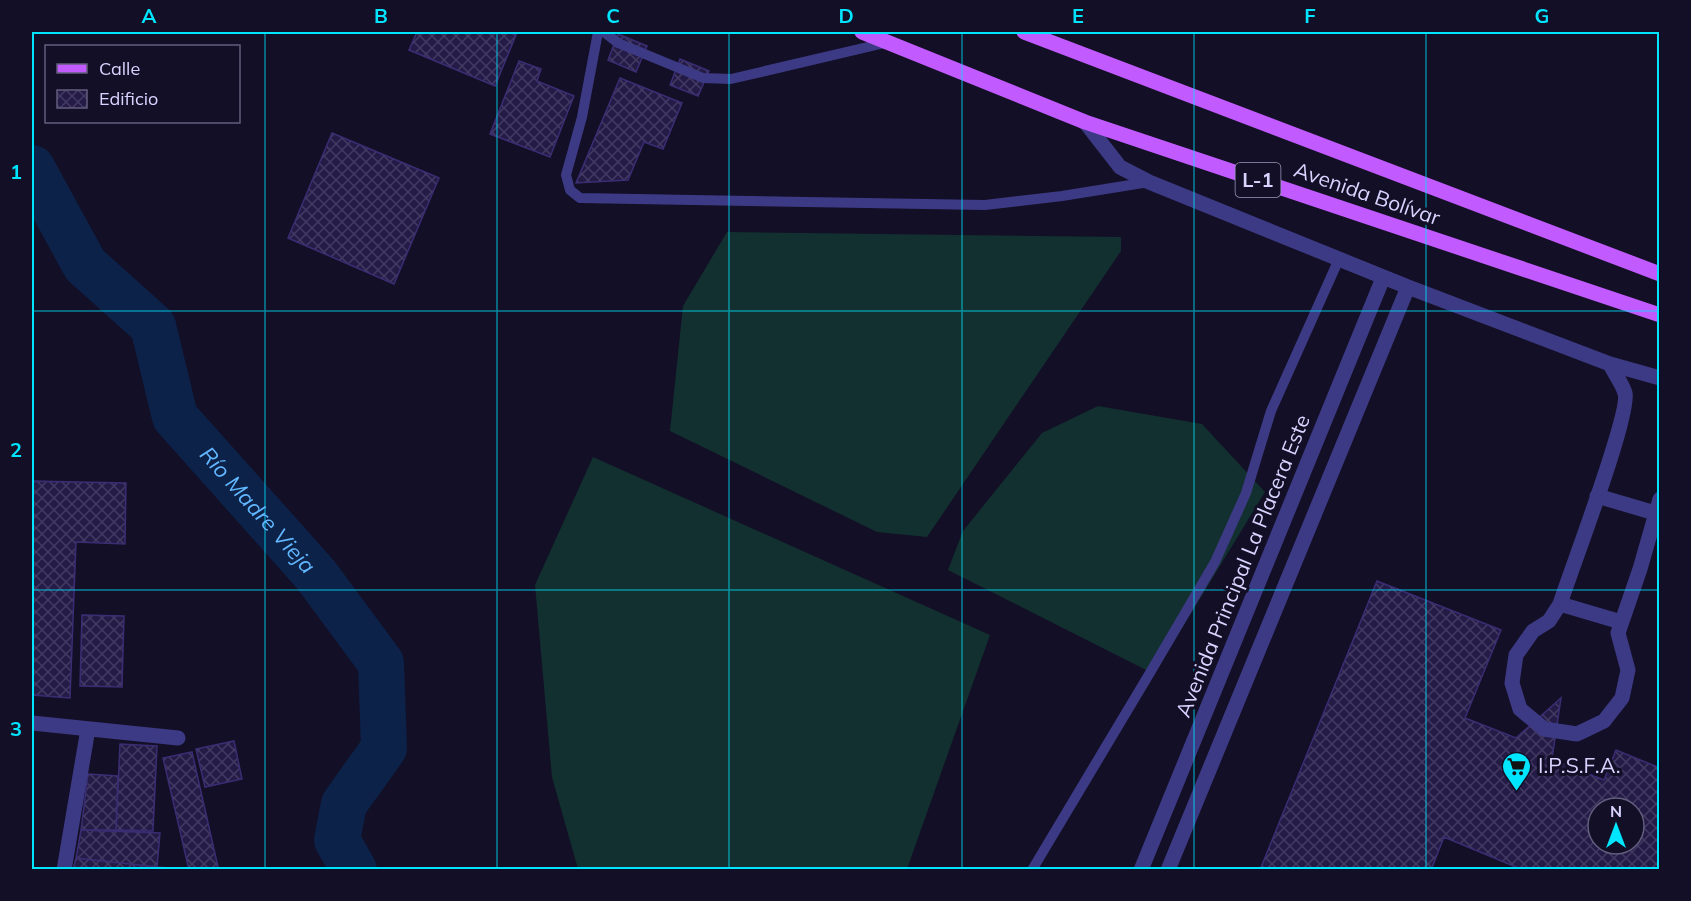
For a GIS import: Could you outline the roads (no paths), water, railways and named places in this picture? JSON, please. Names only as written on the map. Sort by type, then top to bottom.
[{"type":"main road","name":"Avenida Bolívar","points":[[862,32],[1085,122],[1659,315]]},
{"type":"main road","name":"Avenida Bolívar","points":[[1024,32],[1659,274]]},
{"type":"street","points":[[1085,122],[1120,167],[1149,182],[1383,278],[1610,364],[1659,378]]},
{"type":"street","name":"Avenida Principal La Placera Este","points":[[1141,870],[1383,278]]},
{"type":"street","points":[[1168,870],[1408,287]]},
{"type":"street","points":[[1598,496],[1657,506],[1640,568],[1618,633],[1628,670],[1622,698],[1604,721],[1577,734],[1544,729],[1521,709],[1512,683],[1516,655],[1533,632],[1549,621],[1560,604],[1598,496],[1622,418],[1626,394],[1610,364]]},
{"type":"street","points":[[1560,604],[1621,622]]},
{"type":"street","points":[[32,723],[178,738]]},
{"type":"street","points":[[63,870],[88,729]]},
{"type":"lane","points":[[598,32],[582,117],[566,176],[570,190],[580,198],[985,205],[1149,182]]},
{"type":"lane","points":[[604,32],[618,43],[703,78],[731,79],[889,42]]},
{"type":"lane","points":[[1032,870],[1215,562],[1246,492],[1271,411],[1339,259]]},
{"type":"waterway","name":"Río Madre Vieja","points":[[32,168],[85,265],[153,326],[175,417],[316,575],[381,663],[384,748],[344,804],[337,840],[354,870]]},
{"type":"place","name":"I.P.S.F.A.","points":[[1517,792]]}]
